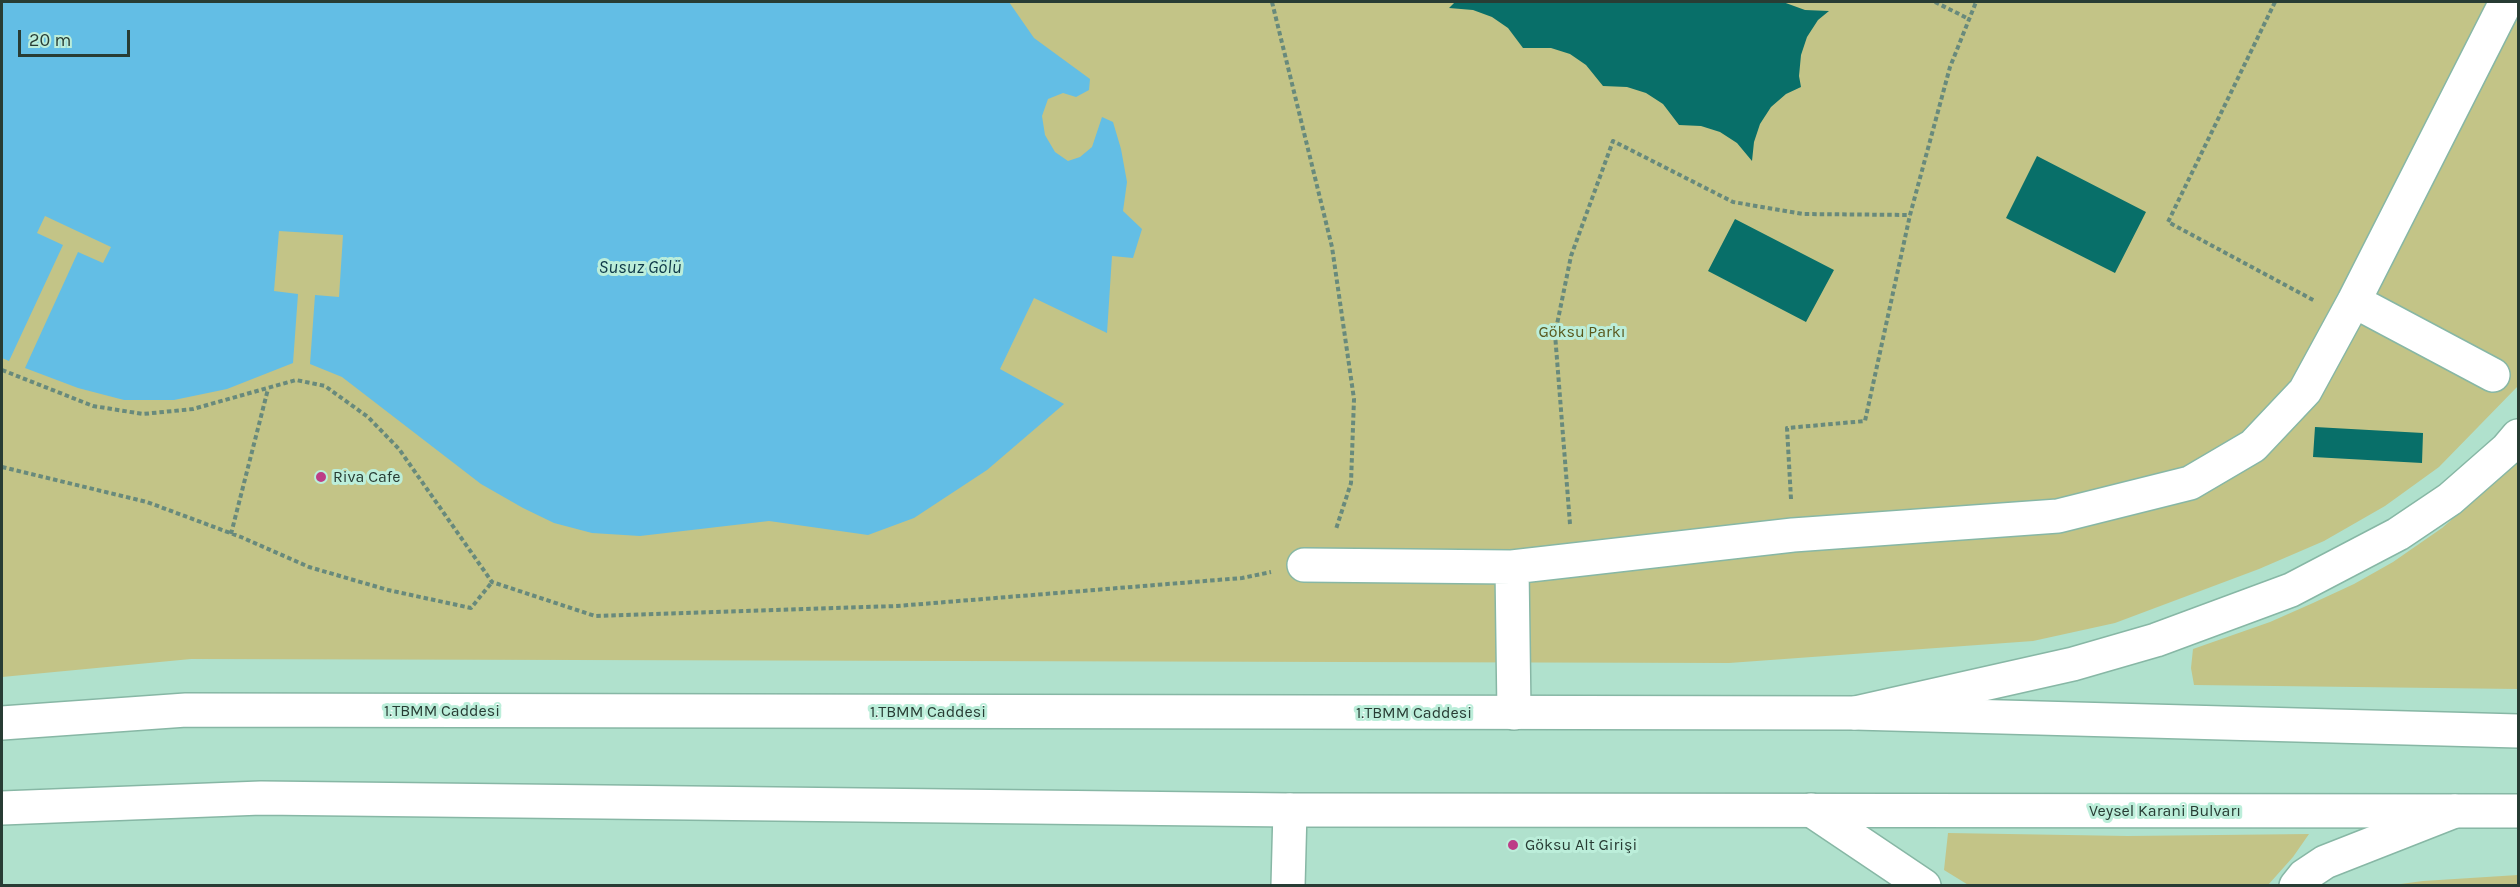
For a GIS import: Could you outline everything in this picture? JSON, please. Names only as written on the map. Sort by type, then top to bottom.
[{"type":"main road","points":[[1304,565],[1512,567],[1793,535],[2058,516],[2190,483],[2253,446],[2305,391],[2506,2]]},
{"type":"main road","points":[[2349,309],[2493,375]]},
{"type":"main road","points":[[1855,713],[2083,661],[2156,640],[2291,590],[2352,559],[2450,499],[2507,449],[2518,436]]},
{"type":"main road","points":[[1512,567],[1514,713]]},
{"type":"main road","name":"1.TBMM Caddesi","points":[[2,723],[186,710],[1855,713]]},
{"type":"main road","points":[[1855,713],[2518,731]]},
{"type":"main road","points":[[2,808],[261,798],[1290,810],[1811,810],[1924,885]]},
{"type":"main road","points":[[1288,885],[1290,810]]},
{"type":"main road","name":"Veysel Karani Bulvarı","points":[[1811,810],[2518,811]]},
{"type":"main road","points":[[2296,885],[2304,876],[2325,862],[2456,811]]},
{"type":"path","points":[[2,369],[93,406],[143,414],[193,409],[296,380],[325,386],[368,417],[399,449],[492,582],[595,616],[897,606],[1242,579],[1304,565],[1337,528],[1351,483],[1354,399],[1332,247],[1272,2]]},
{"type":"path","points":[[1935,2],[1969,19]]},
{"type":"path","points":[[1793,535],[1787,428],[1865,421],[1910,215],[1950,67],[1976,2]]},
{"type":"path","points":[[2275,2],[2168,222],[2349,309]]},
{"type":"path","points":[[1574,560],[1555,334],[1571,256],[1613,141],[1733,202],[1803,214],[1910,215]]},
{"type":"path","points":[[231,534],[268,389]]},
{"type":"path","points":[[2,466],[147,502],[309,567],[388,590],[471,608],[492,582]]},
{"type":"green space","name":"Göksu Parkı","points":[[2,2],[2518,2],[2518,386],[2439,467],[2385,506],[2324,541],[2259,569],[2115,623],[2033,641],[1729,663],[191,659],[2,677]]},
{"type":"green space","points":[[2518,462],[2518,689],[2194,685],[2191,668],[2193,649],[2270,622],[2354,584],[2393,562],[2442,528]]},
{"type":"green space","points":[[1948,833],[2128,836],[2309,834],[2293,857],[2268,885],[1970,886],[1944,870]]},
{"type":"green space","points":[[2518,875],[2518,885],[2393,885],[2423,881]]},
{"type":"water","name":"Susuz Gölü","points":[[2,2],[1009,2],[1034,38],[1090,79],[1089,90],[1076,97],[1063,93],[1048,99],[1042,116],[1045,135],[1055,152],[1068,161],[1080,157],[1092,147],[1102,117],[1113,122],[1127,182],[1123,211],[1142,229],[1133,258],[1112,256],[1107,333],[1034,298],[1000,369],[1064,404],[987,470],[914,518],[868,535],[769,521],[640,536],[592,533],[554,523],[481,484],[342,377],[310,364],[315,295],[339,297],[343,235],[279,231],[274,291],[298,294],[293,363],[227,389],[174,400],[124,400],[78,388],[25,368],[78,252],[103,263],[111,247],[45,216],[37,233],[63,245],[9,361],[2,358]]},
{"type":"building","points":[[1455,2],[1783,2],[1805,10],[1829,11],[1818,20],[1807,37],[1801,55],[1799,76],[1801,87],[1786,94],[1771,107],[1760,124],[1754,142],[1752,161],[1737,143],[1720,132],[1701,126],[1679,125],[1663,104],[1646,93],[1627,87],[1603,86],[1586,65],[1570,54],[1551,48],[1523,48],[1508,28],[1492,17],[1473,10],[1449,8]]},
{"type":"building","points":[[2037,156],[2146,212],[2115,273],[2006,218]]},
{"type":"building","points":[[1735,219],[1834,270],[1806,322],[1708,271]]},
{"type":"building","points":[[2315,427],[2423,433],[2422,463],[2313,457]]},
{"type":"place","name":"Riva Cafe","points":[[321,477]]},
{"type":"place","name":"Göksu Alt Girişi","points":[[1513,845]]}]
